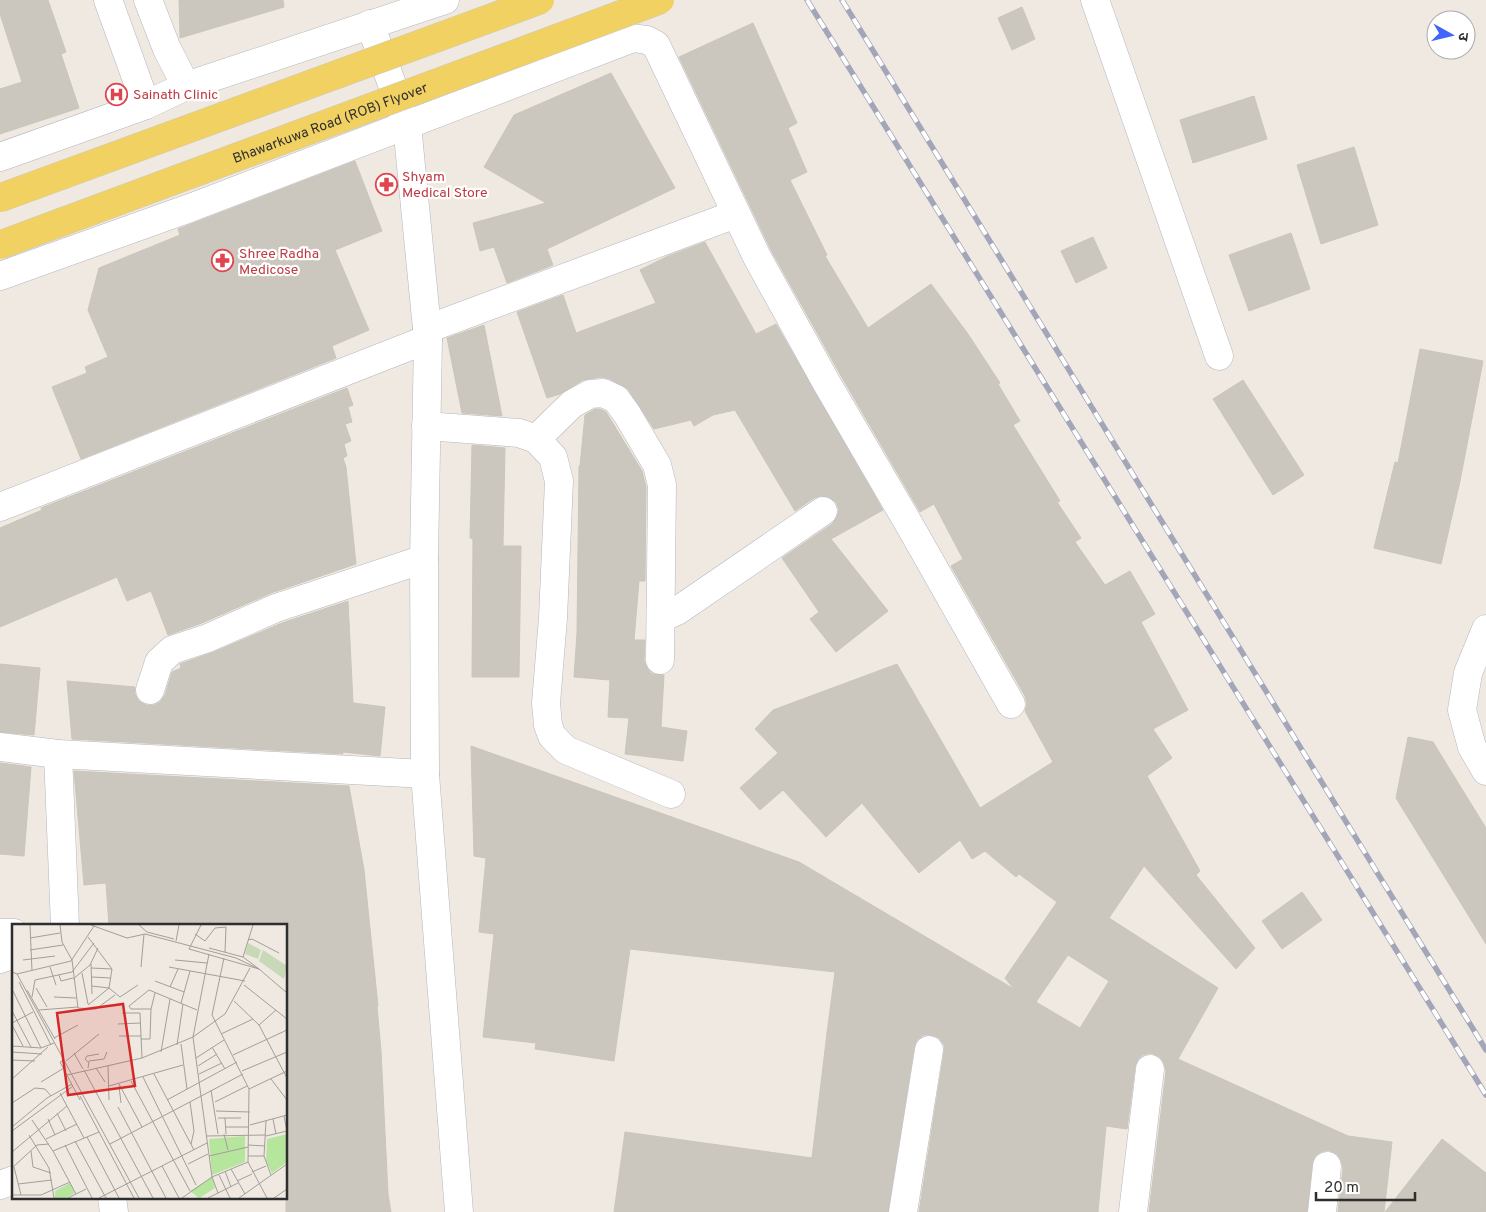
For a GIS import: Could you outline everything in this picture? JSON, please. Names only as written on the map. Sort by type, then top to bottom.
[{"type":"main road","points":[[0,198],[540,0]]},
{"type":"main road","name":"Bhawarkuwa Road (ROB) Flyover","points":[[0,245],[660,0]]},
{"type":"street","points":[[108,0],[146,105]]},
{"type":"street","points":[[148,0],[167,48],[186,86]]},
{"type":"street","points":[[0,157],[146,105],[186,86],[445,0]]},
{"type":"street","points":[[640,0],[656,45],[757,257],[826,382],[1011,704]]},
{"type":"street","points":[[1095,0],[1219,356]]},
{"type":"street","points":[[370,24],[407,125],[427,334],[424,559],[425,774],[459,1212]]},
{"type":"street","points":[[0,276],[190,208],[633,38],[647,40],[656,45]]},
{"type":"street","points":[[0,506],[427,334],[736,214]]},
{"type":"street","points":[[536,439],[572,404],[590,394],[603,393],[616,399],[657,465],[662,485],[660,660]]},
{"type":"street","points":[[426,426],[520,433],[536,439],[553,457],[559,481],[553,618],[546,703],[548,725],[552,736],[566,750],[671,794]]},
{"type":"street","points":[[661,618],[677,611],[823,511]]},
{"type":"street","points":[[150,690],[158,662],[172,650],[208,638],[276,608],[424,559]]},
{"type":"street","points":[[1486,629],[1468,673],[1462,710],[1472,747],[1486,771]]},
{"type":"street","points":[[0,747],[58,754],[425,774]]},
{"type":"street","points":[[58,754],[66,924]]},
{"type":"street","points":[[0,959],[12,955]]},
{"type":"street","points":[[903,1212],[929,1050]]},
{"type":"street","points":[[1133,1212],[1150,1069]]},
{"type":"street","points":[[1322,1212],[1327,1166]]},
{"type":"street","points":[[0,1185],[12,1181]]},
{"type":"building","points":[[0,0],[48,0],[66,52],[61,54],[79,108],[0,134],[0,89],[22,82],[0,14]]},
{"type":"building","points":[[179,0],[283,0],[284,7],[180,38]]},
{"type":"building","points":[[1022,7],[1035,39],[1012,50],[998,18]]},
{"type":"building","points":[[753,23],[797,123],[788,128],[807,172],[790,180],[827,255],[825,256],[868,328],[931,284],[968,334],[1000,383],[998,384],[1020,421],[1013,425],[1060,501],[1057,502],[1081,538],[1075,542],[1105,585],[1130,571],[1155,614],[1141,622],[1188,710],[1153,729],[1172,758],[1147,776],[1200,871],[1196,875],[1255,948],[1236,969],[1144,866],[1109,918],[1218,988],[1178,1059],[1348,1136],[1392,1142],[1384,1212],[1338,1212],[1343,1168],[1337,1154],[1328,1150],[1315,1156],[1312,1164],[1307,1212],[1149,1212],[1166,1071],[1160,1057],[1151,1053],[1143,1055],[1138,1059],[1135,1067],[1127,1129],[1106,1126],[1098,1212],[919,1212],[944,1052],[944,1045],[939,1038],[924,1035],[917,1040],[914,1048],[888,1212],[614,1212],[625,1132],[812,1158],[835,972],[630,949],[614,1061],[535,1049],[536,1043],[483,1037],[494,934],[479,932],[486,858],[474,856],[471,746],[799,862],[1014,989],[1005,978],[1057,902],[1019,874],[1016,877],[985,851],[972,859],[960,840],[919,873],[862,803],[826,837],[783,790],[760,810],[740,788],[778,753],[755,729],[773,710],[897,664],[980,808],[1053,762],[1025,711],[1027,704],[1025,696],[951,566],[963,559],[934,504],[920,512],[840,374],[771,250],[679,57]],"holes":[[[1068,955],[1109,981],[1080,1028],[1036,1002]]]},
{"type":"building","points":[[611,73],[675,188],[547,249],[553,265],[507,283],[494,247],[480,251],[473,223],[546,203],[484,167],[514,115]]},
{"type":"building","points":[[1254,96],[1267,139],[1193,163],[1180,120]]},
{"type":"building","points":[[1354,147],[1378,225],[1321,244],[1297,165]]},
{"type":"building","points":[[355,161],[382,231],[335,250],[369,330],[332,346],[336,358],[81,459],[52,387],[87,373],[85,367],[108,357],[88,310],[99,268],[180,235],[178,229]]},
{"type":"building","points":[[1291,233],[1310,289],[1249,311],[1229,255]]},
{"type":"building","points":[[1093,237],[1107,268],[1076,283],[1061,251]]},
{"type":"building","points":[[705,242],[756,334],[776,324],[883,510],[831,539],[888,611],[836,652],[810,619],[819,612],[782,558],[832,524],[839,510],[836,502],[829,497],[821,496],[814,498],[795,511],[735,410],[713,415],[694,426],[691,420],[654,429],[628,389],[610,379],[602,377],[583,380],[560,394],[547,398],[517,312],[563,295],[576,333],[656,303],[640,270],[668,256]]},
{"type":"building","points":[[484,325],[502,416],[462,413],[447,338]]},
{"type":"building","points":[[1420,349],[1483,361],[1460,481],[1441,564],[1374,548],[1395,462],[1398,463]]},
{"type":"building","points":[[1243,380],[1304,475],[1273,495],[1213,399]]},
{"type":"building","points":[[347,388],[353,405],[348,407],[352,422],[345,424],[351,441],[344,444],[347,456],[343,458],[346,467],[356,564],[271,593],[202,623],[168,635],[151,591],[127,601],[117,577],[0,627],[0,528],[42,510],[41,508]]},
{"type":"building","points":[[595,409],[606,412],[642,471],[646,487],[645,581],[639,581],[634,640],[645,640],[644,660],[652,674],[664,675],[661,727],[687,731],[683,761],[625,754],[629,718],[608,717],[610,680],[574,677],[577,633],[579,466],[585,415]]},
{"type":"building","points":[[472,445],[505,448],[503,546],[521,546],[519,677],[472,677],[473,539],[470,538]]},
{"type":"building","points":[[348,601],[353,703],[385,707],[380,756],[343,752],[343,754],[72,739],[67,681],[135,687],[135,694],[139,701],[146,705],[154,705],[160,702],[165,695],[172,672],[181,668],[180,664],[214,652],[282,623]]},
{"type":"building","points":[[0,664],[40,668],[34,735],[0,732]]},
{"type":"building","points":[[1408,737],[1433,742],[1486,828],[1486,944],[1396,798]]},
{"type":"building","points":[[0,763],[31,767],[24,856],[0,854]]},
{"type":"building","points":[[74,771],[349,786],[364,870],[378,1006],[388,1194],[391,1212],[286,1212],[286,1200],[288,1200],[288,924],[109,924],[106,883],[84,885]]},
{"type":"building","points":[[1302,892],[1322,920],[1282,949],[1262,921]]},
{"type":"building","points":[[1442,1139],[1486,1173],[1486,1212],[1385,1212]]},
{"type":"railway","points":[[807,0],[1486,1095]]},
{"type":"railway","points":[[842,0],[1486,1050]]},
{"type":"place","name":"Sainath Clinic","points":[[117,94]]},
{"type":"place","name":"Shyam Medical Store","points":[[386,184]]},
{"type":"place","name":"Shree Radha Medicose","points":[[223,261]]}]
